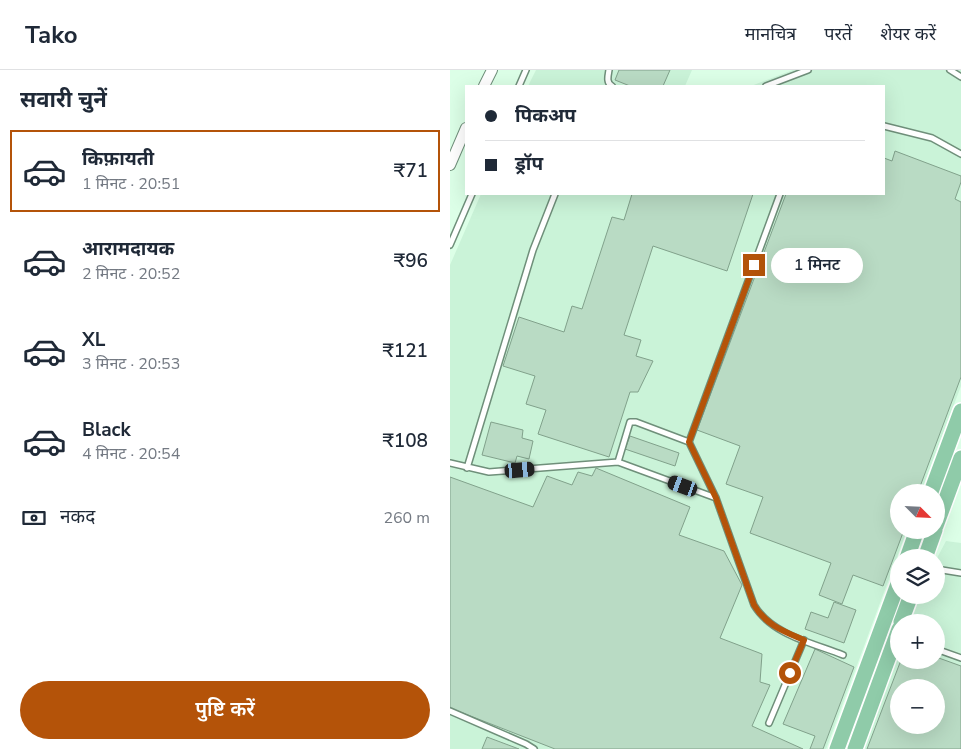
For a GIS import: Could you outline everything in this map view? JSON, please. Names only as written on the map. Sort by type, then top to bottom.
[{"type":"main road","points":[[934,484],[961,412]]},
{"type":"main road","points":[[945,502],[961,458]]},
{"type":"main road","points":[[837,749],[890,604]]},
{"type":"main road","points":[[855,749],[890,654]]},
{"type":"street","points":[[484,85],[488,71]]},
{"type":"street","points":[[451,160],[465,130]]},
{"type":"lane","points":[[519,85],[526,70]]},
{"type":"lane","points":[[609,70],[610,85]]},
{"type":"lane","points":[[769,85],[808,70]]},
{"type":"lane","points":[[950,70],[961,76]]},
{"type":"lane","points":[[885,126],[932,138],[961,154]]},
{"type":"lane","points":[[450,245],[472,195]]},
{"type":"lane","points":[[467,468],[533,250],[555,195]]},
{"type":"lane","points":[[689,442],[780,195]]},
{"type":"lane","points":[[618,462],[628,426],[632,421],[689,442],[716,498],[756,610],[768,623],[804,640],[843,655]]},
{"type":"lane","points":[[450,463],[489,472],[618,462],[716,498]]},
{"type":"lane","points":[[945,570],[961,573]]},
{"type":"lane","points":[[881,628],[890,629]]},
{"type":"lane","points":[[769,723],[804,640]]},
{"type":"lane","points":[[945,652],[961,658]]},
{"type":"lane","points":[[450,711],[534,749]]},
{"type":"shaded area","points":[[536,70],[692,70],[685,85],[528,85]]},
{"type":"shaded area","points":[[793,70],[961,70],[961,386],[924,484],[890,484],[890,539],[904,539],[900,549],[890,549],[890,576],[826,749],[450,749],[450,265],[481,195],[885,195],[885,85],[754,85]]},
{"type":"shaded area","points":[[946,541],[961,543],[961,749],[861,749],[891,669],[945,669],[945,614],[911,614],[915,604],[945,604],[945,549],[942,549]]},
{"type":"building","points":[[619,70],[670,70],[663,85],[628,85],[615,80]]},
{"type":"building","points":[[895,151],[961,176],[961,182],[955,199],[961,202],[961,377],[921,484],[890,484],[890,539],[901,539],[897,549],[890,549],[890,567],[883,586],[853,575],[842,604],[819,595],[831,563],[750,533],[763,497],[726,484],[740,446],[697,430],[786,195],[885,195],[885,158],[892,161]]},
{"type":"building","points":[[632,195],[753,195],[727,271],[653,246],[624,335],[641,340],[636,356],[653,361],[638,392],[630,392],[609,457],[538,434],[546,410],[526,404],[535,376],[503,366],[519,317],[564,332],[572,306],[582,309],[612,217],[624,220]]},
{"type":"building","points":[[491,422],[523,430],[522,438],[533,441],[529,459],[517,456],[515,463],[482,455]]},
{"type":"building","points":[[630,436],[679,453],[675,466],[625,449]]},
{"type":"building","points":[[596,468],[690,507],[679,535],[724,551],[742,585],[720,638],[762,654],[760,682],[770,685],[752,726],[803,749],[555,749],[450,708],[450,477],[533,507],[547,476],[572,485],[578,472],[592,476]]},
{"type":"building","points":[[834,602],[856,610],[844,643],[805,629],[811,612],[828,618]]},
{"type":"building","points":[[815,649],[854,667],[823,749],[810,749],[815,736],[783,724]]},
{"type":"building","points":[[945,660],[961,666],[961,749],[867,749],[890,689],[890,734],[945,734],[945,679],[894,679],[898,669],[945,669]]},
{"type":"building","points":[[487,737],[519,749],[482,749]]},
{"type":"route","points":[[754,265],[689,442],[716,498],[759,615],[778,629],[804,640],[790,673]]}]
